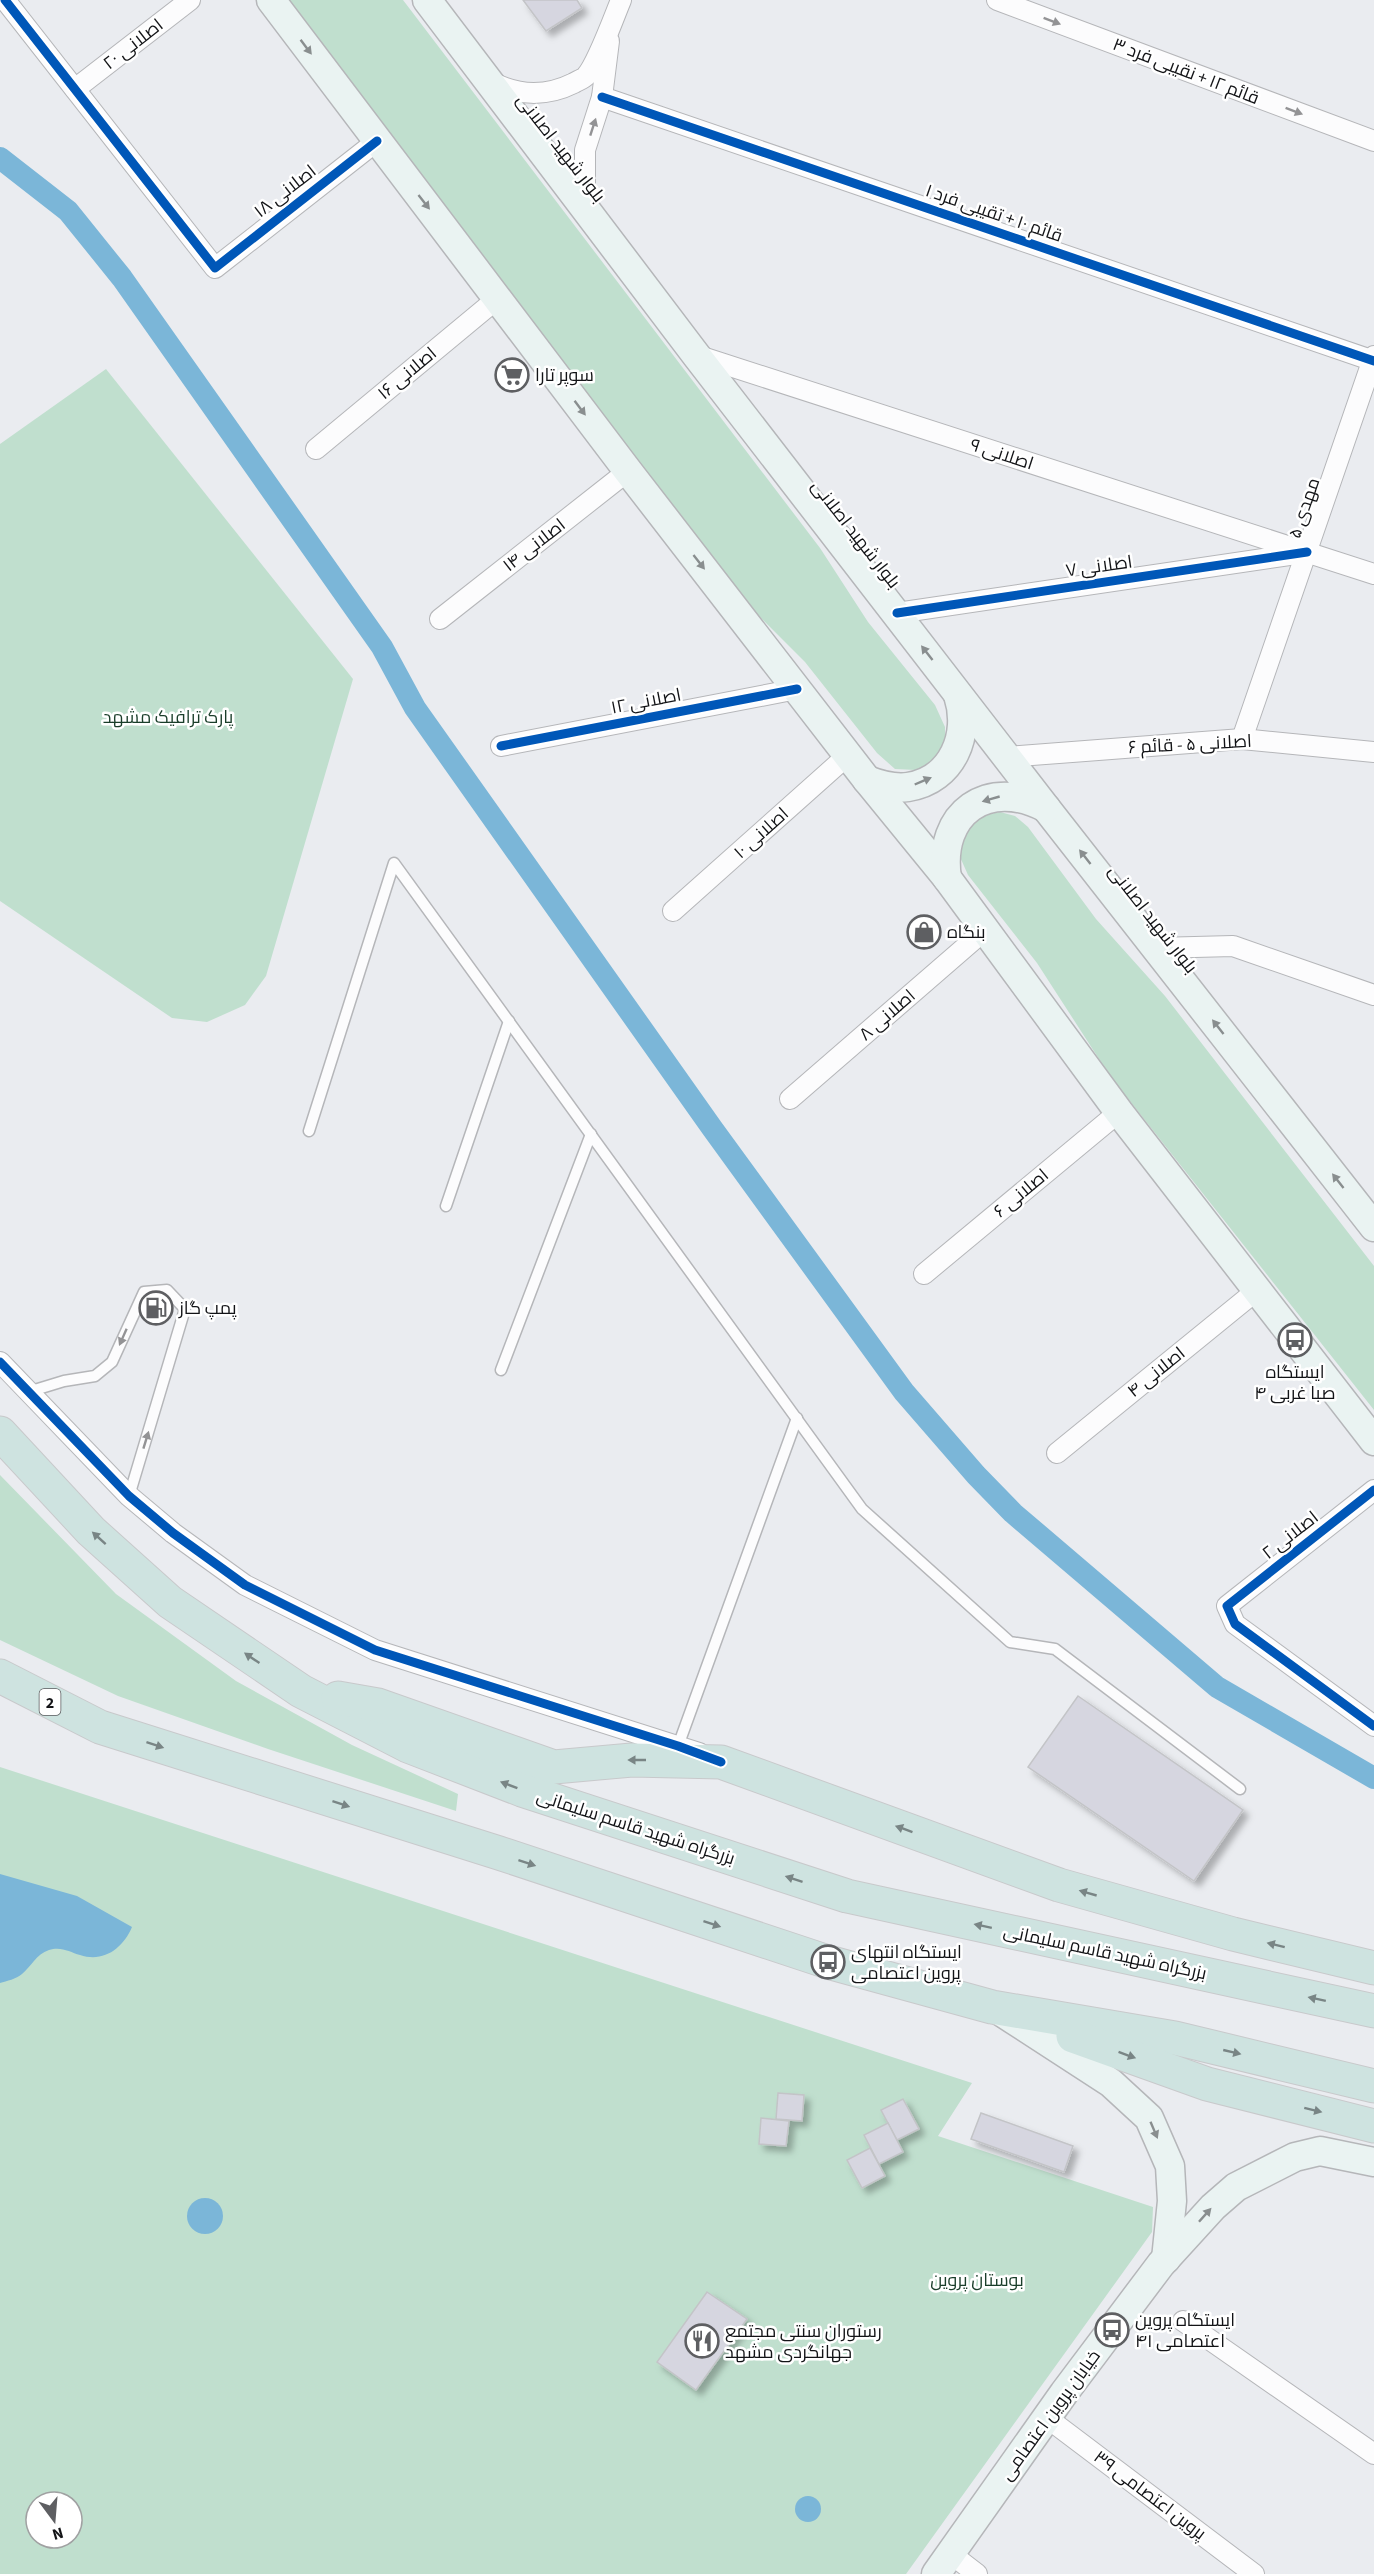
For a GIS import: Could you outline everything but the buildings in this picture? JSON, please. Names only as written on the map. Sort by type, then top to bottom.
[{"type":"highway","name":"بزرگراه شهید قاسم سلیمانی","points":[[0,1433],[91,1532],[170,1602],[301,1691],[408,1746],[522,1790],[846,1896],[1374,2011]]},
{"type":"highway","name":"2","points":[[0,1676],[99,1727]]},
{"type":"highway","points":[[301,1691],[378,1705],[554,1767],[632,1760],[721,1762],[1059,1885],[1233,1934],[1374,1968]]},
{"type":"highway","points":[[0,1697],[499,1853],[828,1962],[993,2007],[1207,2084],[1374,2126]]},
{"type":"highway","points":[[993,2007],[1175,2038],[1374,2085]]},
{"type":"main road","points":[[271,0],[628,471],[867,780],[946,878],[1119,1112],[1374,1441]]},
{"type":"main road","name":"بلوار شهید اصلانی","points":[[427,0],[696,355],[1006,757],[1374,1227]]},
{"type":"main road","points":[[867,780],[887,787],[908,787],[928,780],[945,768],[957,751],[963,731],[963,710],[956,690]]},
{"type":"main road","points":[[946,878],[944,858],[947,839],[956,821],[971,807],[989,798],[1008,795],[1028,799],[1046,808]]},
{"type":"main road","points":[[993,2007],[1111,2084],[1149,2118],[1170,2166],[1172,2201],[1166,2259]]},
{"type":"main road","name":"خیابان پروین اعتصامی","points":[[944,2564],[1046,2417],[1166,2259],[1213,2206],[1236,2187],[1294,2157],[1320,2151],[1374,2162]]},
{"type":"street","points":[[5,0],[75,89]]},
{"type":"street","name":"اصلانی ۲۰","points":[[75,89],[190,0]]},
{"type":"street","points":[[487,78],[508,91],[535,94],[562,89],[586,76],[610,30],[621,0]]},
{"type":"street","name":"قائم ۱۲ + نقیبی فرد ۳","points":[[997,0],[1374,141]]},
{"type":"street","points":[[585,206],[585,150],[602,97],[610,30]]},
{"type":"street","name":"اصلانی ۱۸","points":[[75,89],[215,268],[376,141]]},
{"type":"street","name":"قائم ۱۰ + تقیبی فرد ۱","points":[[602,97],[1374,359]]},
{"type":"street","name":"اصلانی ۱۶","points":[[316,449],[498,298]]},
{"type":"street","name":"اصلانی ۹","points":[[696,355],[1374,574]]},
{"type":"street","name":"مهدی ۵","points":[[1242,739],[1374,359]]},
{"type":"street","name":"اصلانی ۱۴","points":[[440,619],[628,471]]},
{"type":"street","name":"اصلانی ۷","points":[[897,613],[1307,552]]},
{"type":"street","name":"اصلانی ۱۲","points":[[501,746],[797,689]]},
{"type":"street","name":"اصلانی ۵ - قائم ۶","points":[[1006,757],[1242,739],[1374,752]]},
{"type":"street","name":"اصلانی ۱۰","points":[[673,910],[848,755]]},
{"type":"street","name":"اصلانی ۸","points":[[790,1099],[985,930]]},
{"type":"street","points":[[1156,948],[1233,945],[1374,995]]},
{"type":"street","name":"اصلانی ۶","points":[[924,1274],[1119,1112]]},
{"type":"street","name":"اصلانی ۴","points":[[1057,1453],[1256,1291]]},
{"type":"street","points":[[0,1362],[129,1496],[172,1533],[245,1585],[375,1650],[678,1746],[721,1762]]},
{"type":"street","name":"اصلانی ۲","points":[[1374,1491],[1227,1606],[1235,1624],[1364,1722],[1374,1726]]},
{"type":"street","points":[[1183,2321],[1374,2454]]},
{"type":"street","name":"پروین اعتصامی ۳۹","points":[[1046,2417],[1254,2574]]},
{"type":"street","points":[[944,2564],[977,2574]]},
{"type":"lane","points":[[309,1131],[394,863],[862,1509],[1010,1642],[1055,1649],[1240,1789]]},
{"type":"lane","points":[[446,1206],[509,1022]]},
{"type":"lane","points":[[501,1370],[591,1134]]},
{"type":"lane","points":[[28,1392],[64,1381],[95,1377],[112,1362],[144,1292],[167,1290],[185,1309],[129,1496]]},
{"type":"lane","points":[[678,1746],[797,1418]]},
{"type":"green space","points":[[286,0],[403,0],[820,548],[868,622],[935,705],[945,727],[945,746],[934,762],[916,770],[895,769],[877,753],[805,662],[745,602]]},
{"type":"green space","name":"پارک ترافیک مشهد","points":[[106,369],[353,679],[266,976],[245,1005],[207,1022],[172,1018],[0,901],[0,444]]},
{"type":"green space","points":[[1000,812],[1015,816],[1028,827],[1096,919],[1165,996],[1374,1266],[1374,1410],[1110,1076],[1037,963],[968,875],[960,857],[963,838],[972,823],[985,815]]},
{"type":"green space","points":[[0,1475],[116,1594],[236,1681],[352,1745],[458,1794],[456,1811],[268,1749],[118,1696],[0,1640]]},
{"type":"green space","name":"بوستان پروین","points":[[0,1767],[972,2083],[938,2136],[1153,2207],[1152,2232],[906,2574],[0,2574]]},
{"type":"water","points":[[0,1874],[77,1896],[132,1927],[118,1947],[105,1955],[89,1957],[61,1949],[49,1950],[41,1954],[20,1976],[0,1983]]},
{"type":"water","points":[[205,2198],[217,2204],[223,2216],[217,2228],[205,2234],[193,2228],[187,2216],[193,2204]]},
{"type":"water","points":[[808,2496],[818,2499],[821,2509],[818,2519],[808,2522],[798,2519],[795,2509],[798,2499]]},
{"type":"waterway","points":[[0,158],[68,211],[122,278],[382,647],[415,708],[712,1128],[904,1392],[976,1475],[1013,1513],[1217,1687],[1374,1778]]},
{"type":"cycle path","points":[[5,0],[215,268],[377,141]]},
{"type":"cycle path","points":[[602,97],[1374,361]]},
{"type":"cycle path","points":[[897,613],[1307,552]]},
{"type":"cycle path","points":[[501,746],[797,689]]},
{"type":"cycle path","points":[[0,1362],[129,1496],[173,1533],[245,1585],[375,1650],[678,1746],[721,1762]]},
{"type":"cycle path","points":[[1374,1490],[1227,1606],[1235,1624],[1374,1726]]},
{"type":"place","name":"سوپر تارا","points":[[512,375]]},
{"type":"place","name":"بنگاه","points":[[924,932]]},
{"type":"place","name":"پمپ گاز","points":[[156,1308]]},
{"type":"place","name":"ایستگاه صبا غربی ۴","points":[[1295,1340]]},
{"type":"place","name":"ایستگاه انتهای پروین اعتصامی","points":[[828,1962]]},
{"type":"place","name":"ایستگاه پروین اعتصامی ۴۱","points":[[1112,2330]]},
{"type":"place","name":"رستوران سنتی مجتمع جهانگردی مشهد","points":[[702,2341]]}]
